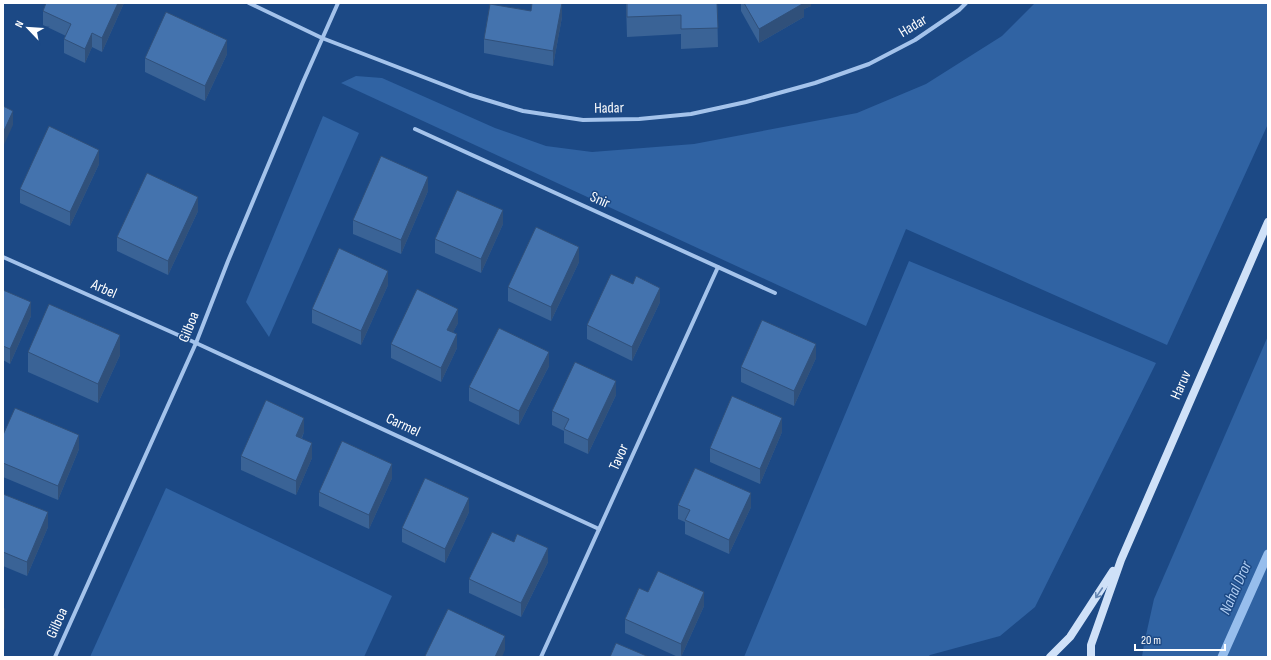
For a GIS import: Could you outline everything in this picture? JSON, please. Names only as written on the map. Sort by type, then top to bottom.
[{"type":"street","name":"Hadar","points":[[249,3],[322,38],[470,95],[523,111],[583,120],[639,119],[691,114],[746,102],[815,83],[869,64],[915,40],[959,10],[966,3]]},
{"type":"street","name":"Gilboa","points":[[55,657],[196,343],[228,261],[338,3]]},
{"type":"street","name":"Snir","points":[[415,129],[774,293]]},
{"type":"street","name":"Haruv","points":[[1090,657],[1091,645],[1121,560],[1268,222]]},
{"type":"street","name":"Arbel","points":[[3,257],[196,343]]},
{"type":"street","name":"Tavor","points":[[541,657],[718,267]]},
{"type":"street","name":"Carmel","points":[[196,343],[599,529]]},
{"type":"street","name":"Haruv","points":[[1050,657],[1070,637],[1121,560]]},
{"type":"shaded area","points":[[1035,3],[1268,3],[1268,124],[1167,345],[906,229],[866,326],[341,83],[356,76],[382,78],[495,128],[546,146],[592,152],[694,144],[857,113],[926,84],[1002,36]]},
{"type":"shaded area","points":[[323,116],[359,133],[269,337],[246,302]]},
{"type":"shaded area","points":[[909,261],[1156,363],[1035,607],[1000,636],[930,655],[928,657],[744,657]]},
{"type":"shaded area","points":[[1268,336],[1268,657],[1142,657],[1154,599]]},
{"type":"shaded area","points":[[166,488],[392,596],[364,657],[90,657]]},
{"type":"building","points":[[46,3],[118,3],[102,38],[92,33],[85,49],[64,39],[71,24],[43,11]]},
{"type":"building","points":[[532,3],[562,3],[553,51],[484,39],[490,4],[531,11]]},
{"type":"building","points":[[627,3],[717,3],[718,28],[681,29],[681,15],[627,17]]},
{"type":"building","points":[[744,3],[804,3],[759,29]]},
{"type":"building","points":[[166,12],[227,40],[205,86],[145,58]]},
{"type":"building","points":[[3,106],[13,111],[3,133]]},
{"type":"building","points":[[49,126],[99,150],[70,212],[20,189]]},
{"type":"building","points":[[381,156],[428,177],[401,240],[353,220]]},
{"type":"building","points":[[147,173],[198,197],[168,261],[117,237]]},
{"type":"building","points":[[457,190],[503,210],[481,259],[435,239]]},
{"type":"building","points":[[536,227],[579,247],[551,307],[508,287]]},
{"type":"building","points":[[339,248],[388,271],[361,331],[312,309]]},
{"type":"building","points":[[611,274],[633,284],[636,276],[660,288],[632,347],[587,325]]},
{"type":"building","points":[[417,289],[458,309],[447,330],[457,334],[441,368],[391,344]]},
{"type":"building","points":[[3,290],[31,302],[10,349],[3,346]]},
{"type":"building","points":[[49,304],[120,335],[98,384],[28,352]]},
{"type":"building","points":[[762,320],[816,344],[794,391],[741,367]]},
{"type":"building","points":[[499,328],[549,352],[519,411],[469,387]]},
{"type":"building","points":[[575,362],[616,381],[588,440],[564,429],[569,419],[552,411]]},
{"type":"building","points":[[732,396],[782,418],[760,469],[710,448]]},
{"type":"building","points":[[266,400],[304,418],[296,436],[312,443],[296,481],[241,456]]},
{"type":"building","points":[[15,408],[79,435],[58,486],[3,463],[3,435]]},
{"type":"building","points":[[342,441],[392,464],[369,515],[319,492]]},
{"type":"building","points":[[695,468],[751,493],[729,540],[685,520],[690,510],[678,505]]},
{"type":"building","points":[[425,478],[469,498],[445,549],[402,528]]},
{"type":"building","points":[[3,494],[48,512],[27,562],[3,552]]},
{"type":"building","points":[[492,532],[514,542],[517,534],[548,548],[521,603],[469,579]]},
{"type":"building","points":[[658,571],[704,592],[681,644],[625,619],[639,588],[648,592]]},
{"type":"building","points":[[448,609],[505,636],[495,657],[425,656]]},
{"type":"building","points":[[616,643],[649,657],[610,657]]},
{"type":"waterway","name":"Nahal Dror","points":[[1222,657],[1268,554]]}]
